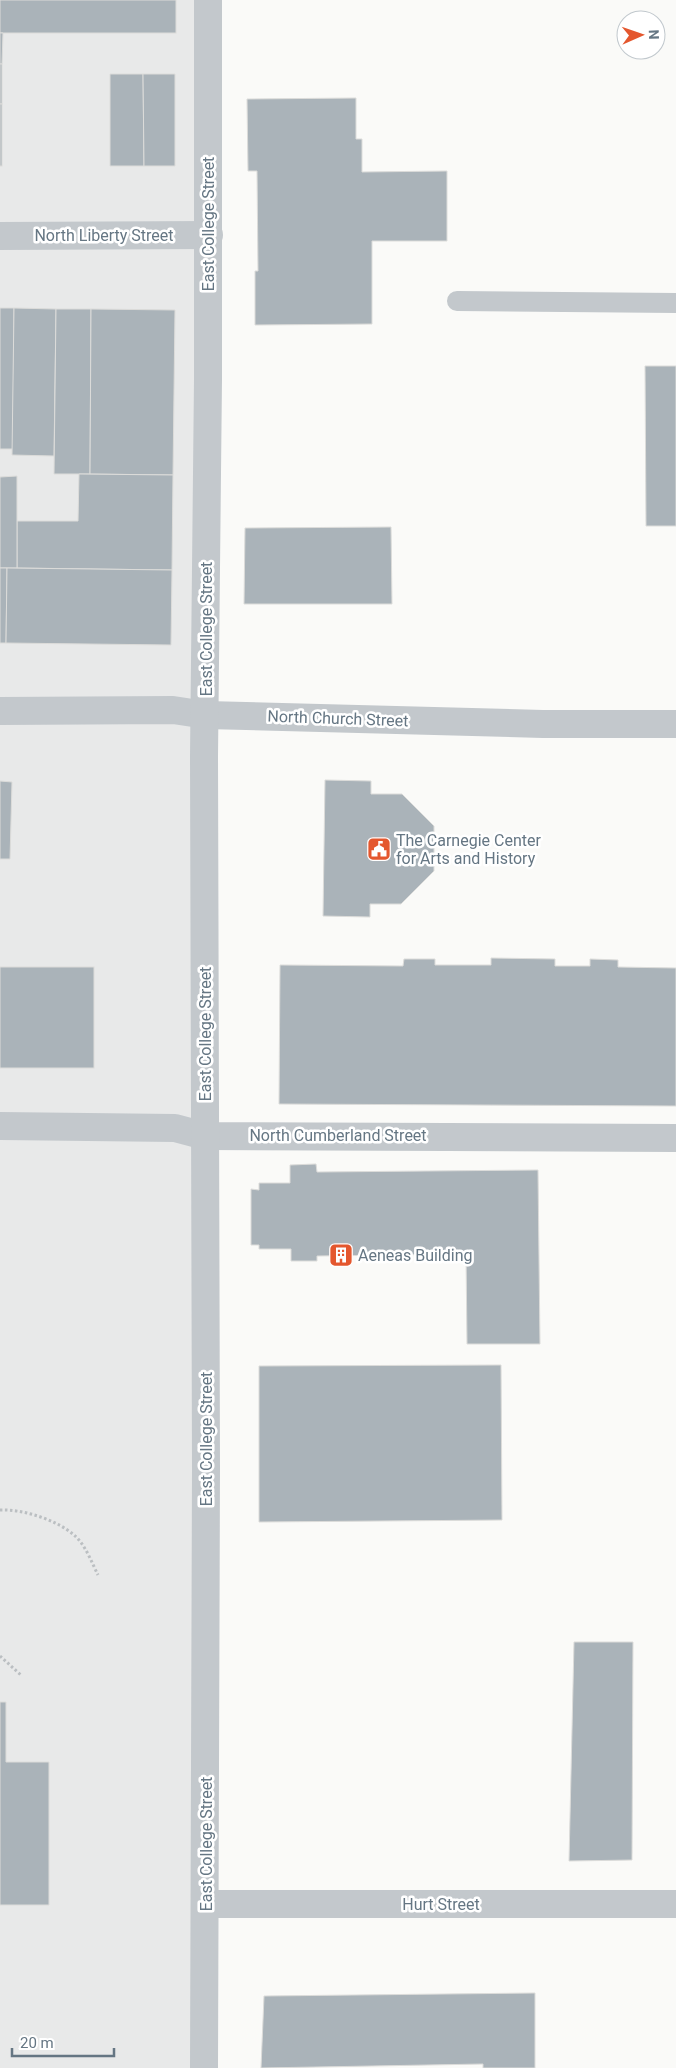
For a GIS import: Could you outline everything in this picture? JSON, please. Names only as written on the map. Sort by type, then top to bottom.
[{"type":"street","name":"East College Street","points":[[204,2068],[206,1904],[205,1136],[209,235],[208,0]]},
{"type":"street","name":"North Liberty Street","points":[[0,236],[209,235]]},
{"type":"street","name":"North Church Street","points":[[0,711],[172,710],[206,715],[524,724],[676,724]]},
{"type":"street","name":"North Cumberland Street","points":[[0,1126],[175,1128],[205,1136],[676,1138]]},
{"type":"street","name":"Hurt Street","points":[[206,1904],[676,1904]]},
{"type":"lane","points":[[457,301],[676,304]]},
{"type":"path","points":[[0,1510],[31,1515],[51,1522],[74,1535],[98,1576]]},
{"type":"path","points":[[0,1656],[22,1676]]},
{"type":"shaded area","points":[[0,0],[198,0],[191,2068],[0,2068]]},
{"type":"building","points":[[0,0],[176,0],[176,33],[0,33]]},
{"type":"building","points":[[0,33],[3,33],[2,64],[0,64]]},
{"type":"building","points":[[0,64],[2,64],[2,104],[0,104]]},
{"type":"building","points":[[110,74],[143,74],[144,166],[110,166]]},
{"type":"building","points":[[143,74],[175,74],[175,166],[144,166]]},
{"type":"building","points":[[356,98],[356,139],[362,139],[362,172],[447,171],[447,241],[372,241],[372,324],[255,325],[255,271],[258,271],[257,171],[248,171],[247,99]]},
{"type":"building","points":[[0,104],[2,104],[2,166],[0,166]]},
{"type":"building","points":[[0,308],[14,308],[13,449],[0,449]]},
{"type":"building","points":[[14,308],[56,309],[54,456],[12,455]]},
{"type":"building","points":[[56,309],[91,309],[90,474],[54,474]]},
{"type":"building","points":[[91,309],[175,310],[173,475],[90,474]]},
{"type":"building","points":[[645,366],[676,366],[676,526],[646,526]]},
{"type":"building","points":[[79,474],[173,475],[172,570],[17,568],[17,521],[78,521]]},
{"type":"building","points":[[17,476],[17,568],[0,568],[0,477]]},
{"type":"building","points":[[391,527],[392,604],[244,604],[245,528]]},
{"type":"building","points":[[0,568],[7,568],[6,643],[0,643]]},
{"type":"building","points":[[7,568],[172,570],[171,645],[6,643]]},
{"type":"building","name":"The Carnegie Center for Arts and History","points":[[325,780],[371,781],[371,794],[402,794],[434,826],[434,871],[401,904],[370,904],[370,917],[323,916]]},
{"type":"building","points":[[0,781],[12,782],[10,859],[0,859]]},
{"type":"building","points":[[491,958],[555,959],[555,966],[590,966],[590,959],[618,960],[618,967],[676,968],[676,1106],[279,1104],[280,965],[403,966],[404,959],[435,959],[435,965],[491,965]]},
{"type":"building","points":[[0,967],[94,967],[94,1068],[0,1068]]},
{"type":"building","name":"Aeneas Building","points":[[316,1164],[317,1172],[538,1170],[540,1344],[467,1344],[466,1254],[317,1256],[317,1261],[291,1261],[291,1249],[259,1249],[259,1245],[251,1245],[251,1189],[259,1190],[259,1183],[290,1183],[290,1165]]},
{"type":"building","points":[[501,1365],[502,1520],[259,1522],[259,1366]]},
{"type":"building","points":[[574,1642],[633,1642],[632,1860],[569,1861]]},
{"type":"building","points":[[0,1702],[6,1702],[6,1762],[49,1762],[49,1905],[0,1905]]},
{"type":"building","points":[[535,1993],[535,2068],[483,2068],[483,2064],[261,2068],[264,1996]]},
{"type":"place","name":"The Carnegie Center for Arts and History","points":[[379,849]]},
{"type":"place","name":"Aeneas Building","points":[[341,1255]]}]
